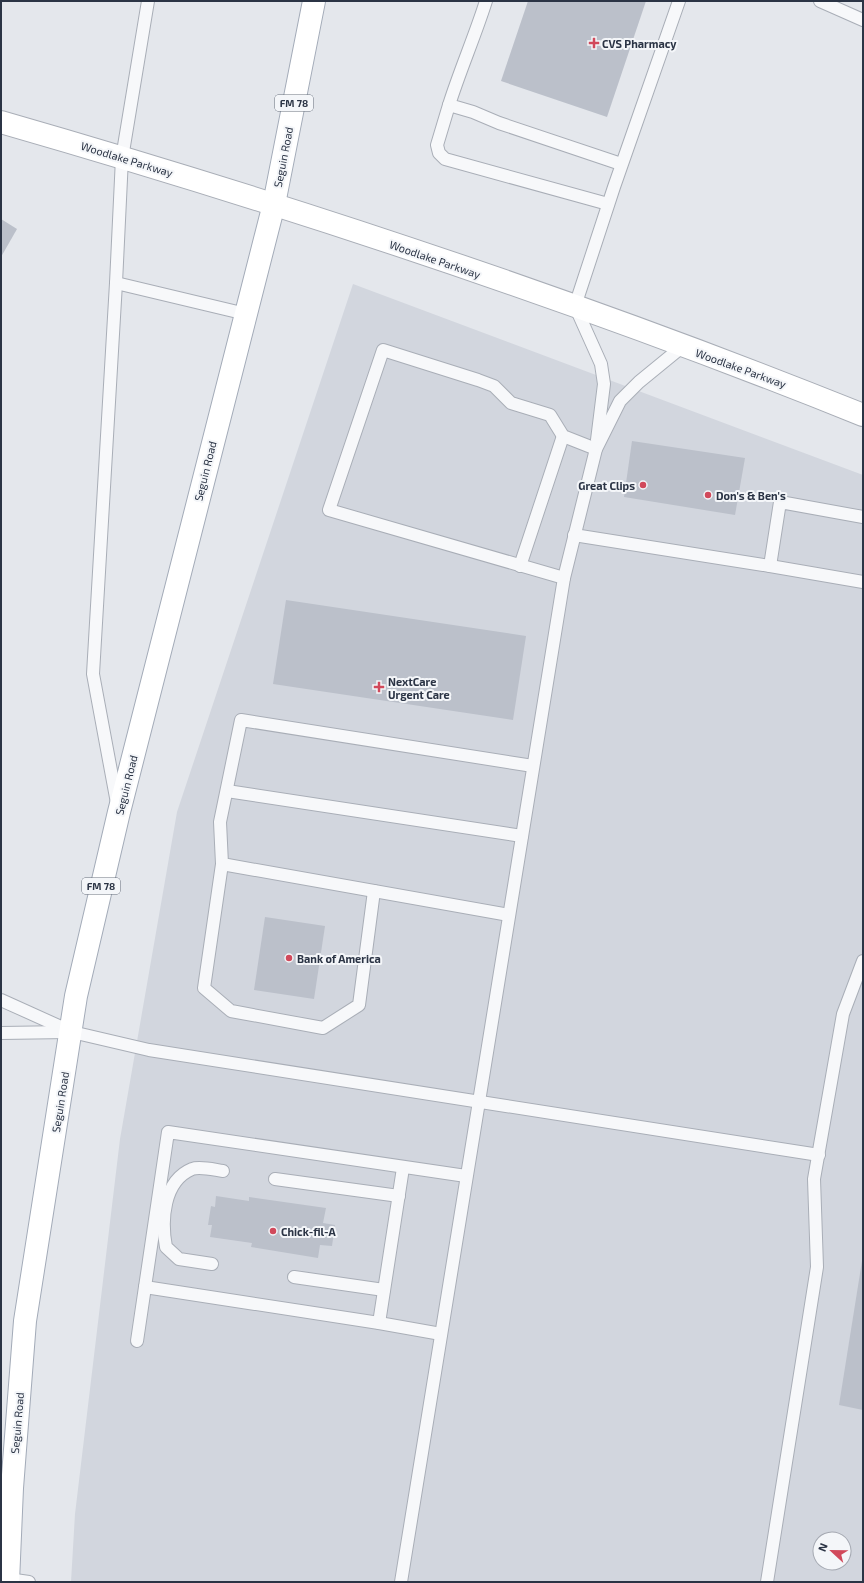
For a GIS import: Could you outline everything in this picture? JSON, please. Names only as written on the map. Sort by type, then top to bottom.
[{"type":"main road","name":"Seguin Road","points":[[8,1580],[12,1488],[25,1321],[72,1032],[76,996],[119,812],[274,204],[314,1]]},
{"type":"main road","name":"Woodlake Parkway","points":[[1,122],[274,204],[575,306],[778,381],[863,416]]},
{"type":"lane","points":[[119,812],[93,674],[122,158],[148,1]]},
{"type":"lane","points":[[486,1],[474,40],[459,72],[437,146],[439,153],[446,159],[608,204]]},
{"type":"lane","points":[[401,1582],[564,578],[596,449],[604,384],[602,370],[601,364],[575,306],[621,164],[679,1]]},
{"type":"lane","points":[[820,1],[863,20]]},
{"type":"lane","points":[[449,105],[621,164]]},
{"type":"lane","points":[[116,283],[246,314]]},
{"type":"lane","points":[[596,449],[620,401],[639,382],[683,346]]},
{"type":"lane","points":[[564,578],[329,510],[383,350],[494,386],[511,403],[550,415],[563,436],[596,449]]},
{"type":"lane","points":[[520,566],[563,436]]},
{"type":"lane","points":[[770,566],[780,502],[863,517]]},
{"type":"lane","points":[[574,535],[863,582]]},
{"type":"lane","points":[[374,891],[359,1005],[323,1028],[231,1011],[204,988],[222,864],[220,822],[241,720],[533,766]]},
{"type":"lane","points":[[227,790],[522,836]]},
{"type":"lane","points":[[222,864],[509,914]]},
{"type":"lane","points":[[767,1582],[817,1267],[814,1179],[843,1014],[863,961]]},
{"type":"lane","points":[[1,1000],[72,1032],[149,1050],[819,1155]]},
{"type":"lane","points":[[1,1033],[72,1032]]},
{"type":"lane","points":[[137,1341],[168,1132],[403,1168],[466,1176]]},
{"type":"lane","points":[[212,1264],[179,1259],[166,1248],[163,1217],[173,1185],[183,1174],[194,1168],[223,1171]]},
{"type":"lane","points":[[379,1323],[403,1168]]},
{"type":"lane","points":[[275,1179],[399,1196]]},
{"type":"lane","points":[[294,1277],[384,1290]]},
{"type":"lane","points":[[145,1287],[441,1334]]},
{"type":"lane","points":[[8,1580],[29,1582]]},
{"type":"shaded area","points":[[353,284],[863,475],[863,1582],[71,1582],[75,1514],[120,1139],[177,812]]},
{"type":"building","name":"CVS Pharmacy","points":[[528,1],[646,1],[607,117],[501,81]]},
{"type":"building","points":[[1,219],[17,229],[1,257]]},
{"type":"building","points":[[632,441],[745,458],[735,515],[624,497]]},
{"type":"building","points":[[286,600],[526,636],[513,720],[273,684]]},
{"type":"building","name":"Bank of America","points":[[265,917],[325,926],[314,999],[254,990]]},
{"type":"building","name":"Chick-fil-A","points":[[216,1196],[249,1201],[249,1197],[326,1208],[323,1223],[335,1225],[332,1246],[320,1245],[318,1258],[251,1247],[252,1243],[210,1237],[212,1225],[208,1225],[211,1206],[215,1207]]},
{"type":"building","points":[[863,1261],[863,1410],[839,1405]]},
{"type":"place","name":"CVS Pharmacy","points":[[594,43]]},
{"type":"place","name":"Great Clips","points":[[643,485]]},
{"type":"place","name":"Don's & Ben's","points":[[708,495]]},
{"type":"place","name":"NextCare Urgent Care","points":[[379,687]]},
{"type":"place","name":"Bank of America","points":[[289,958]]},
{"type":"place","name":"Chick-fil-A","points":[[273,1231]]}]
